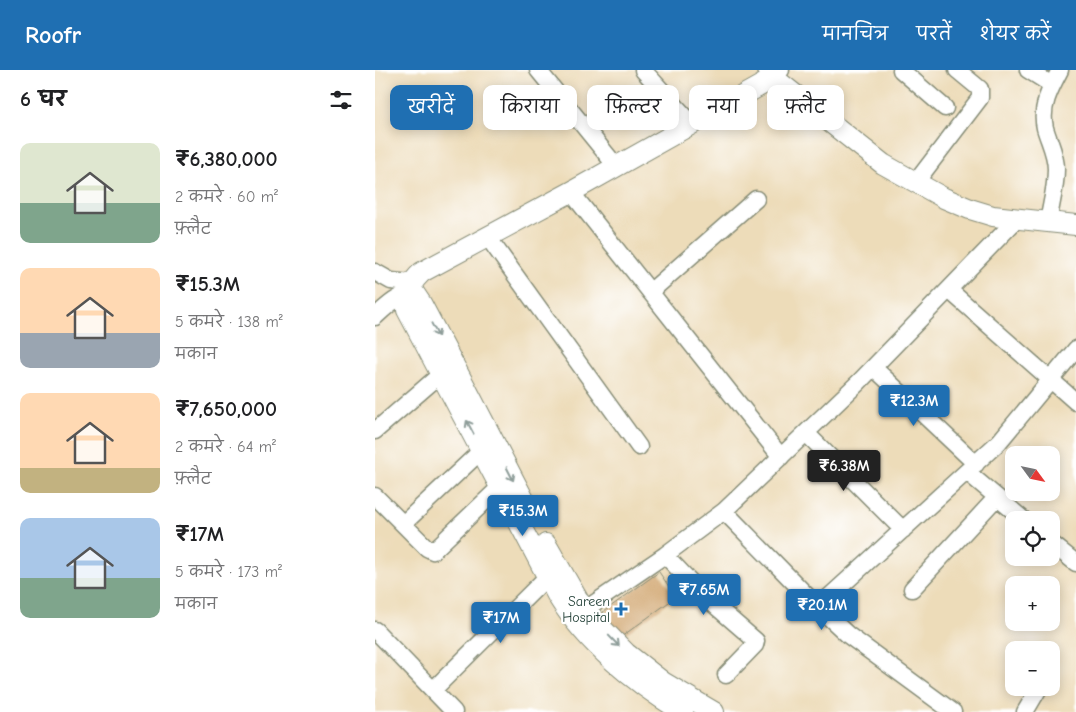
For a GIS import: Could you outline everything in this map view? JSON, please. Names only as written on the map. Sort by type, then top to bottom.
[{"type":"street","points":[[538,70],[616,166]]},
{"type":"street","points":[[643,70],[689,120]]},
{"type":"street","points":[[901,70],[945,108]]},
{"type":"street","points":[[916,182],[980,98],[980,89],[957,70]]},
{"type":"street","points":[[1028,70],[1052,85]]},
{"type":"street","points":[[1048,222],[1056,168],[1054,153],[1045,127],[1044,112],[1046,99],[1059,70]]},
{"type":"street","points":[[755,85],[774,73],[883,164],[944,198],[993,216],[1076,225]]},
{"type":"street","points":[[375,317],[411,289],[422,272],[689,126]]},
{"type":"street","points":[[571,192],[781,457]]},
{"type":"street","points":[[650,292],[756,200]]},
{"type":"street","points":[[578,614],[665,555],[725,511],[873,368],[1017,218]]},
{"type":"street","points":[[487,236],[639,447]]},
{"type":"street","points":[[375,272],[411,289],[482,450],[501,486],[578,614],[617,664],[656,696],[683,712]]},
{"type":"street","points":[[949,290],[1076,402]]},
{"type":"street","points":[[818,607],[999,442],[1076,349]]},
{"type":"street","points":[[375,431],[447,368]]},
{"type":"street","points":[[447,368],[554,572]]},
{"type":"street","points":[[873,368],[971,468],[996,498],[1013,511]]},
{"type":"street","points":[[807,433],[903,530]]},
{"type":"street","points":[[403,524],[482,450]]},
{"type":"street","points":[[375,496],[427,548],[433,551],[501,486]]},
{"type":"street","points":[[912,589],[996,498]]},
{"type":"street","points":[[725,511],[818,607],[848,635],[953,712]]},
{"type":"street","points":[[1060,550],[1076,563]]},
{"type":"street","points":[[665,555],[704,596],[757,641],[726,675]]},
{"type":"street","points":[[433,690],[554,572]]},
{"type":"street","points":[[578,614],[663,682],[713,712]]},
{"type":"street","points":[[378,638],[454,712]]},
{"type":"street","points":[[1025,712],[1034,696]]},
{"type":"building","points":[[659,572],[676,597],[621,637],[603,612]]},
{"type":"place","name":"Sareen Hospital","points":[[621,609]]}]
